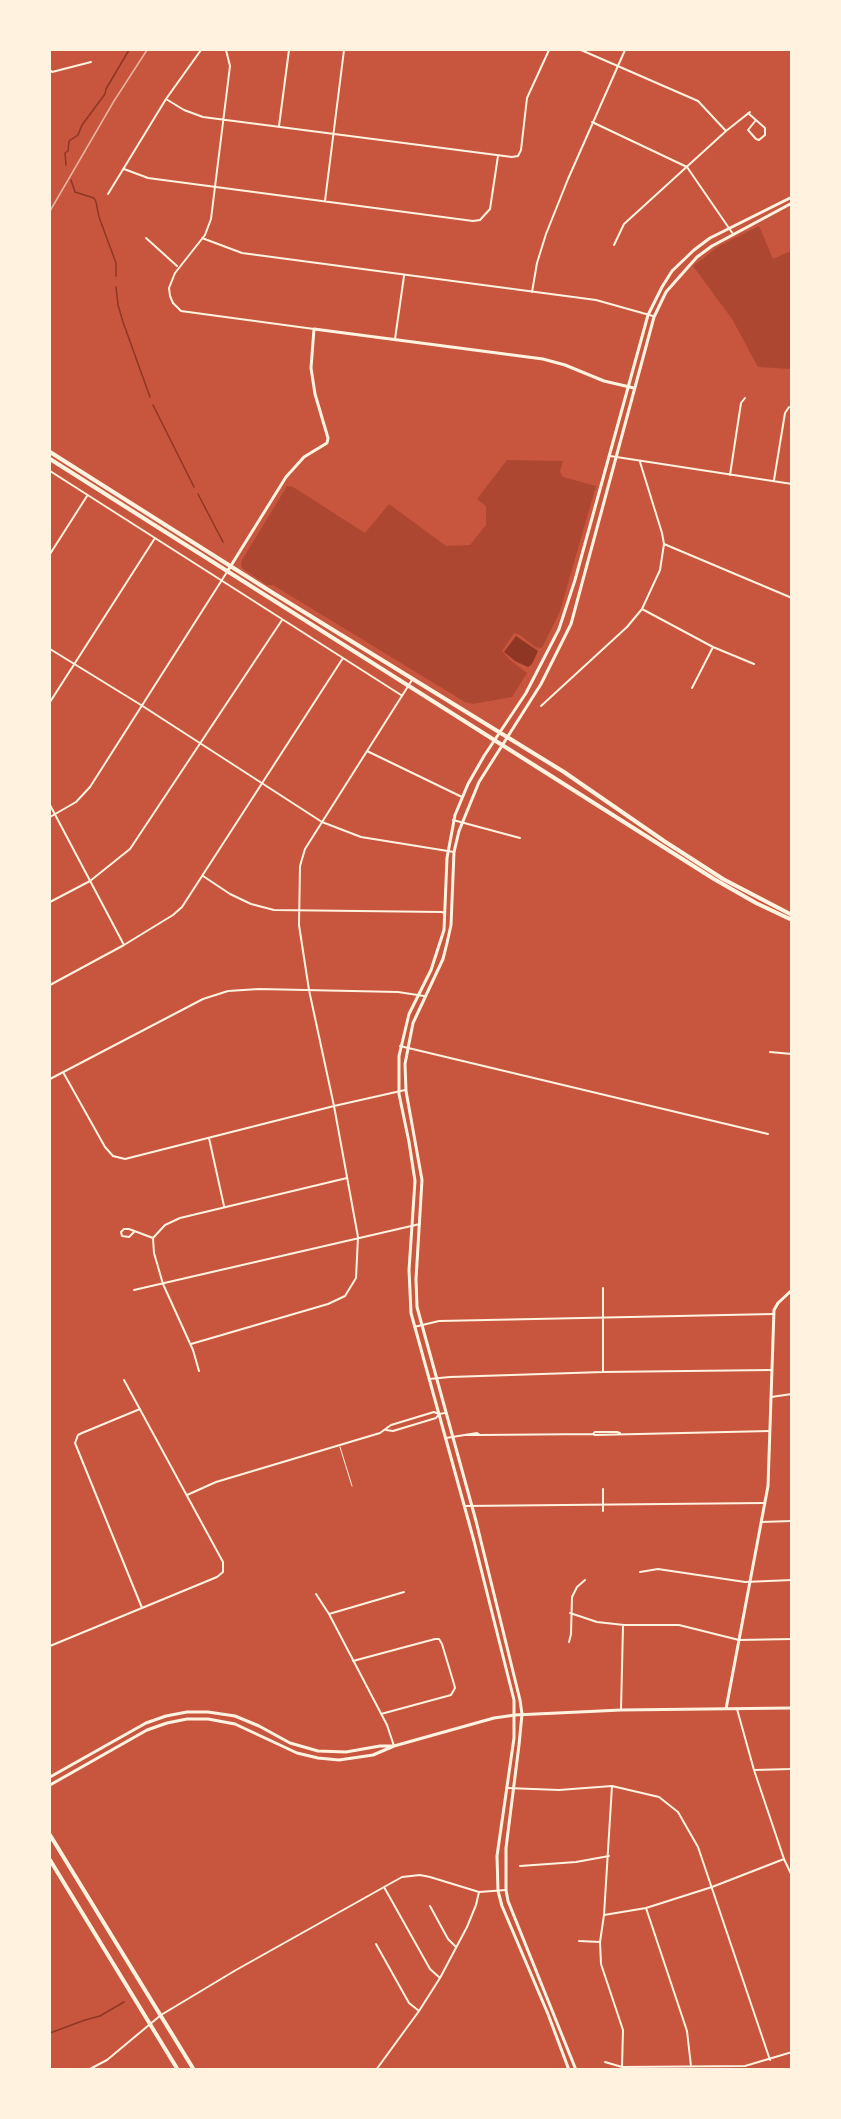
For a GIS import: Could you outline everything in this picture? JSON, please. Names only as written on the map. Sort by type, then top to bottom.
[{"type":"main road","points":[[569,2070],[502,1906],[498,1891],[497,1856],[515,1715],[508,1676],[464,1506],[414,1327],[409,1285],[415,1195],[414,1167],[399,1091],[400,1046],[409,1014],[436,957],[444,930],[447,850],[453,820],[462,797],[494,740],[526,693],[555,639],[575,580],[648,315],[662,286],[672,272],[694,250],[710,238],[792,197]]},
{"type":"main road","points":[[576,2070],[508,1901],[506,1890],[506,1848],[522,1714],[515,1673],[471,1505],[420,1325],[416,1293],[422,1194],[420,1167],[406,1090],[405,1064],[413,1023],[443,959],[451,917],[454,852],[462,822],[479,782],[541,684],[571,624],[654,317],[666,292],[683,271],[704,251],[792,203]]},
{"type":"main road","points":[[226,572],[294,468],[304,457],[327,443],[328,438],[315,394],[311,368],[314,329],[543,359],[604,381],[634,388]]},
{"type":"main road","points":[[50,453],[500,731],[717,875],[792,915]]},
{"type":"main road","points":[[50,459],[721,883],[792,920]]},
{"type":"main road","points":[[726,1709],[768,1486],[773,1314],[776,1305],[792,1290]]},
{"type":"main road","points":[[50,1785],[129,1740],[160,1725],[180,1720],[201,1718],[217,1720],[241,1726],[291,1751],[325,1759],[346,1760],[380,1753],[394,1746],[494,1718],[522,1714],[792,1708]]},
{"type":"main road","points":[[50,1777],[159,1718],[201,1711],[235,1716],[290,1743],[318,1751],[346,1752],[394,1746]]},
{"type":"main road","points":[[126,1734],[129,1740]]},
{"type":"main road","points":[[50,1835],[194,2070]]},
{"type":"main road","points":[[50,1860],[178,2070]]},
{"type":"street","points":[[108,194],[166,99],[201,50]]},
{"type":"street","points":[[226,50],[230,66],[211,219],[202,238],[178,267],[169,293],[173,303],[181,311],[314,329]]},
{"type":"street","points":[[279,126],[289,50]]},
{"type":"street","points":[[325,201],[344,50]]},
{"type":"street","points":[[166,99],[184,110],[203,117],[509,157],[518,156],[522,148],[528,96],[549,50]]},
{"type":"street","points":[[581,50],[698,101],[726,131]]},
{"type":"street","points":[[532,292],[537,263],[546,234],[592,122],[625,50]]},
{"type":"street","points":[[51,71],[91,62]]},
{"type":"street","points":[[614,245],[624,224],[726,131],[749,113],[765,128],[766,132],[759,140],[748,130],[756,120]]},
{"type":"street","points":[[592,122],[681,162],[687,167],[734,234]]},
{"type":"street","points":[[124,169],[148,178],[473,221],[480,220],[490,209],[498,155]]},
{"type":"street","points":[[146,238],[178,267]]},
{"type":"street","points":[[202,238],[242,253],[596,300],[654,317]]},
{"type":"street","points":[[395,339],[404,276]]},
{"type":"street","points":[[730,475],[741,403],[745,398]]},
{"type":"street","points":[[774,481],[785,413],[789,407]]},
{"type":"street","points":[[610,456],[792,484]]},
{"type":"street","points":[[541,706],[627,627],[642,609],[660,570],[664,544],[640,462]]},
{"type":"street","points":[[50,471],[402,695]]},
{"type":"street","points":[[50,554],[88,495]]},
{"type":"street","points":[[50,702],[155,538]]},
{"type":"street","points":[[664,544],[792,598]]},
{"type":"street","points":[[50,818],[85,794],[226,572]]},
{"type":"street","points":[[642,609],[713,647],[754,664]]},
{"type":"street","points":[[50,902],[90,881],[130,849],[201,745],[282,619]]},
{"type":"street","points":[[692,688],[713,647]]},
{"type":"street","points":[[50,649],[322,822],[360,837],[454,852]]},
{"type":"street","points":[[50,985],[124,945],[182,907],[343,658]]},
{"type":"street","points":[[191,1344],[328,1304],[345,1296],[356,1278],[358,1237],[334,1106],[309,990],[299,924],[300,866],[302,857],[322,822],[414,678]]},
{"type":"street","points":[[366,750],[462,797]]},
{"type":"street","points":[[50,805],[124,945]]},
{"type":"street","points":[[453,820],[520,838]]},
{"type":"street","points":[[203,876],[230,894],[268,909],[442,912],[445,914]]},
{"type":"street","points":[[50,1079],[212,995],[228,991],[259,989],[398,992],[425,996]]},
{"type":"street","points":[[400,1046],[768,1134]]},
{"type":"street","points":[[770,1052],[792,1054]]},
{"type":"street","points":[[63,1071],[105,1147],[113,1156],[125,1159],[406,1090]]},
{"type":"street","points":[[209,1138],[224,1207]]},
{"type":"street","points":[[199,1371],[191,1344],[164,1284],[154,1253],[153,1238],[165,1225],[180,1218],[347,1178]]},
{"type":"street","points":[[134,1290],[420,1224]]},
{"type":"street","points":[[134,1232],[153,1238]]},
{"type":"street","points":[[603,1288],[603,1372]]},
{"type":"street","points":[[414,1327],[439,1321],[773,1314]]},
{"type":"street","points":[[429,1379],[603,1372],[772,1370]]},
{"type":"street","points":[[50,1646],[217,1577],[223,1572],[223,1562],[124,1380]]},
{"type":"street","points":[[771,1397],[792,1394]]},
{"type":"street","points":[[140,1409],[82,1433],[76,1438],[75,1447],[142,1608]]},
{"type":"street","points":[[386,1430],[391,1425],[434,1412],[439,1414]]},
{"type":"street","points":[[187,1495],[216,1482],[386,1430],[393,1431],[435,1418],[446,1412]]},
{"type":"street","points":[[446,1438],[480,1435],[593,1434],[594,1432],[770,1431]]},
{"type":"street","points":[[603,1489],[603,1511]]},
{"type":"street","points":[[464,1506],[765,1503]]},
{"type":"street","points":[[761,1522],[792,1521]]},
{"type":"street","points":[[640,1572],[658,1569],[750,1582],[792,1580]]},
{"type":"street","points":[[569,1642],[570,1613],[574,1592],[585,1580]]},
{"type":"street","points":[[329,1614],[404,1592]]},
{"type":"street","points":[[316,1594],[329,1614],[387,1725],[394,1746]]},
{"type":"street","points":[[570,1613],[597,1622],[624,1625],[679,1625],[739,1640],[792,1639]]},
{"type":"street","points":[[621,1710],[624,1625]]},
{"type":"street","points":[[353,1661],[435,1639],[439,1639],[442,1644],[455,1688],[451,1695],[381,1714]]},
{"type":"street","points":[[737,1709],[754,1770],[792,1876]]},
{"type":"street","points":[[754,1770],[792,1769]]},
{"type":"street","points":[[612,1786],[609,1856],[600,1942],[602,1964],[623,2030],[622,2067]]},
{"type":"street","points":[[507,1788],[559,1790],[612,1786],[659,1797],[678,1812],[698,1847],[770,2060]]},
{"type":"street","points":[[520,1866],[576,1862],[609,1856]]},
{"type":"street","points":[[604,1916],[645,1908],[712,1887],[784,1859]]},
{"type":"street","points":[[88,2070],[107,2060],[161,2015],[402,1877],[420,1875],[479,1892],[506,1890]]},
{"type":"street","points":[[384,1887],[430,1970],[440,1978]]},
{"type":"street","points":[[376,2070],[440,1978],[473,1914],[479,1892]]},
{"type":"street","points":[[430,1906],[451,1943],[456,1947]]},
{"type":"street","points":[[645,1908],[687,2031],[691,2066]]},
{"type":"street","points":[[579,1941],[600,1942]]},
{"type":"street","points":[[376,1944],[410,2003],[419,2011]]},
{"type":"street","points":[[605,2062],[622,2067],[745,2066],[792,2052]]},
{"type":"lane","points":[[445,914],[451,917]]},
{"type":"lane","points":[[340,1445],[352,1486]]},
{"type":"shaded area","points":[[759,226],[773,259],[791,251],[791,369],[758,367],[732,319],[693,266],[719,246]]},
{"type":"shaded area","points":[[507,460],[563,461],[560,472],[563,477],[596,486],[560,611],[543,646],[535,647],[514,633],[502,651],[527,673],[512,697],[473,704],[465,702],[273,585],[267,585],[241,566],[242,560],[287,486],[293,487],[365,533],[389,504],[446,546],[470,545],[486,525],[486,506],[477,499]]},
{"type":"shaded area","points":[[516,636],[538,651],[532,664],[528,667],[515,661],[504,652]]},
{"type":"waterway","points":[[66,165],[65,153],[68,151],[69,141],[78,135],[82,125],[105,94],[129,50]]},
{"type":"waterway","points":[[71,180],[75,192],[94,198],[96,202],[99,217],[116,263],[116,276]]},
{"type":"waterway","points":[[116,287],[123,322],[150,397]]},
{"type":"waterway","points":[[153,405],[194,487]]},
{"type":"waterway","points":[[198,494],[223,542]]},
{"type":"waterway","points":[[50,2033],[100,2016],[124,2002]]},
{"type":"railway","points":[[50,211],[114,101],[147,50]]}]
